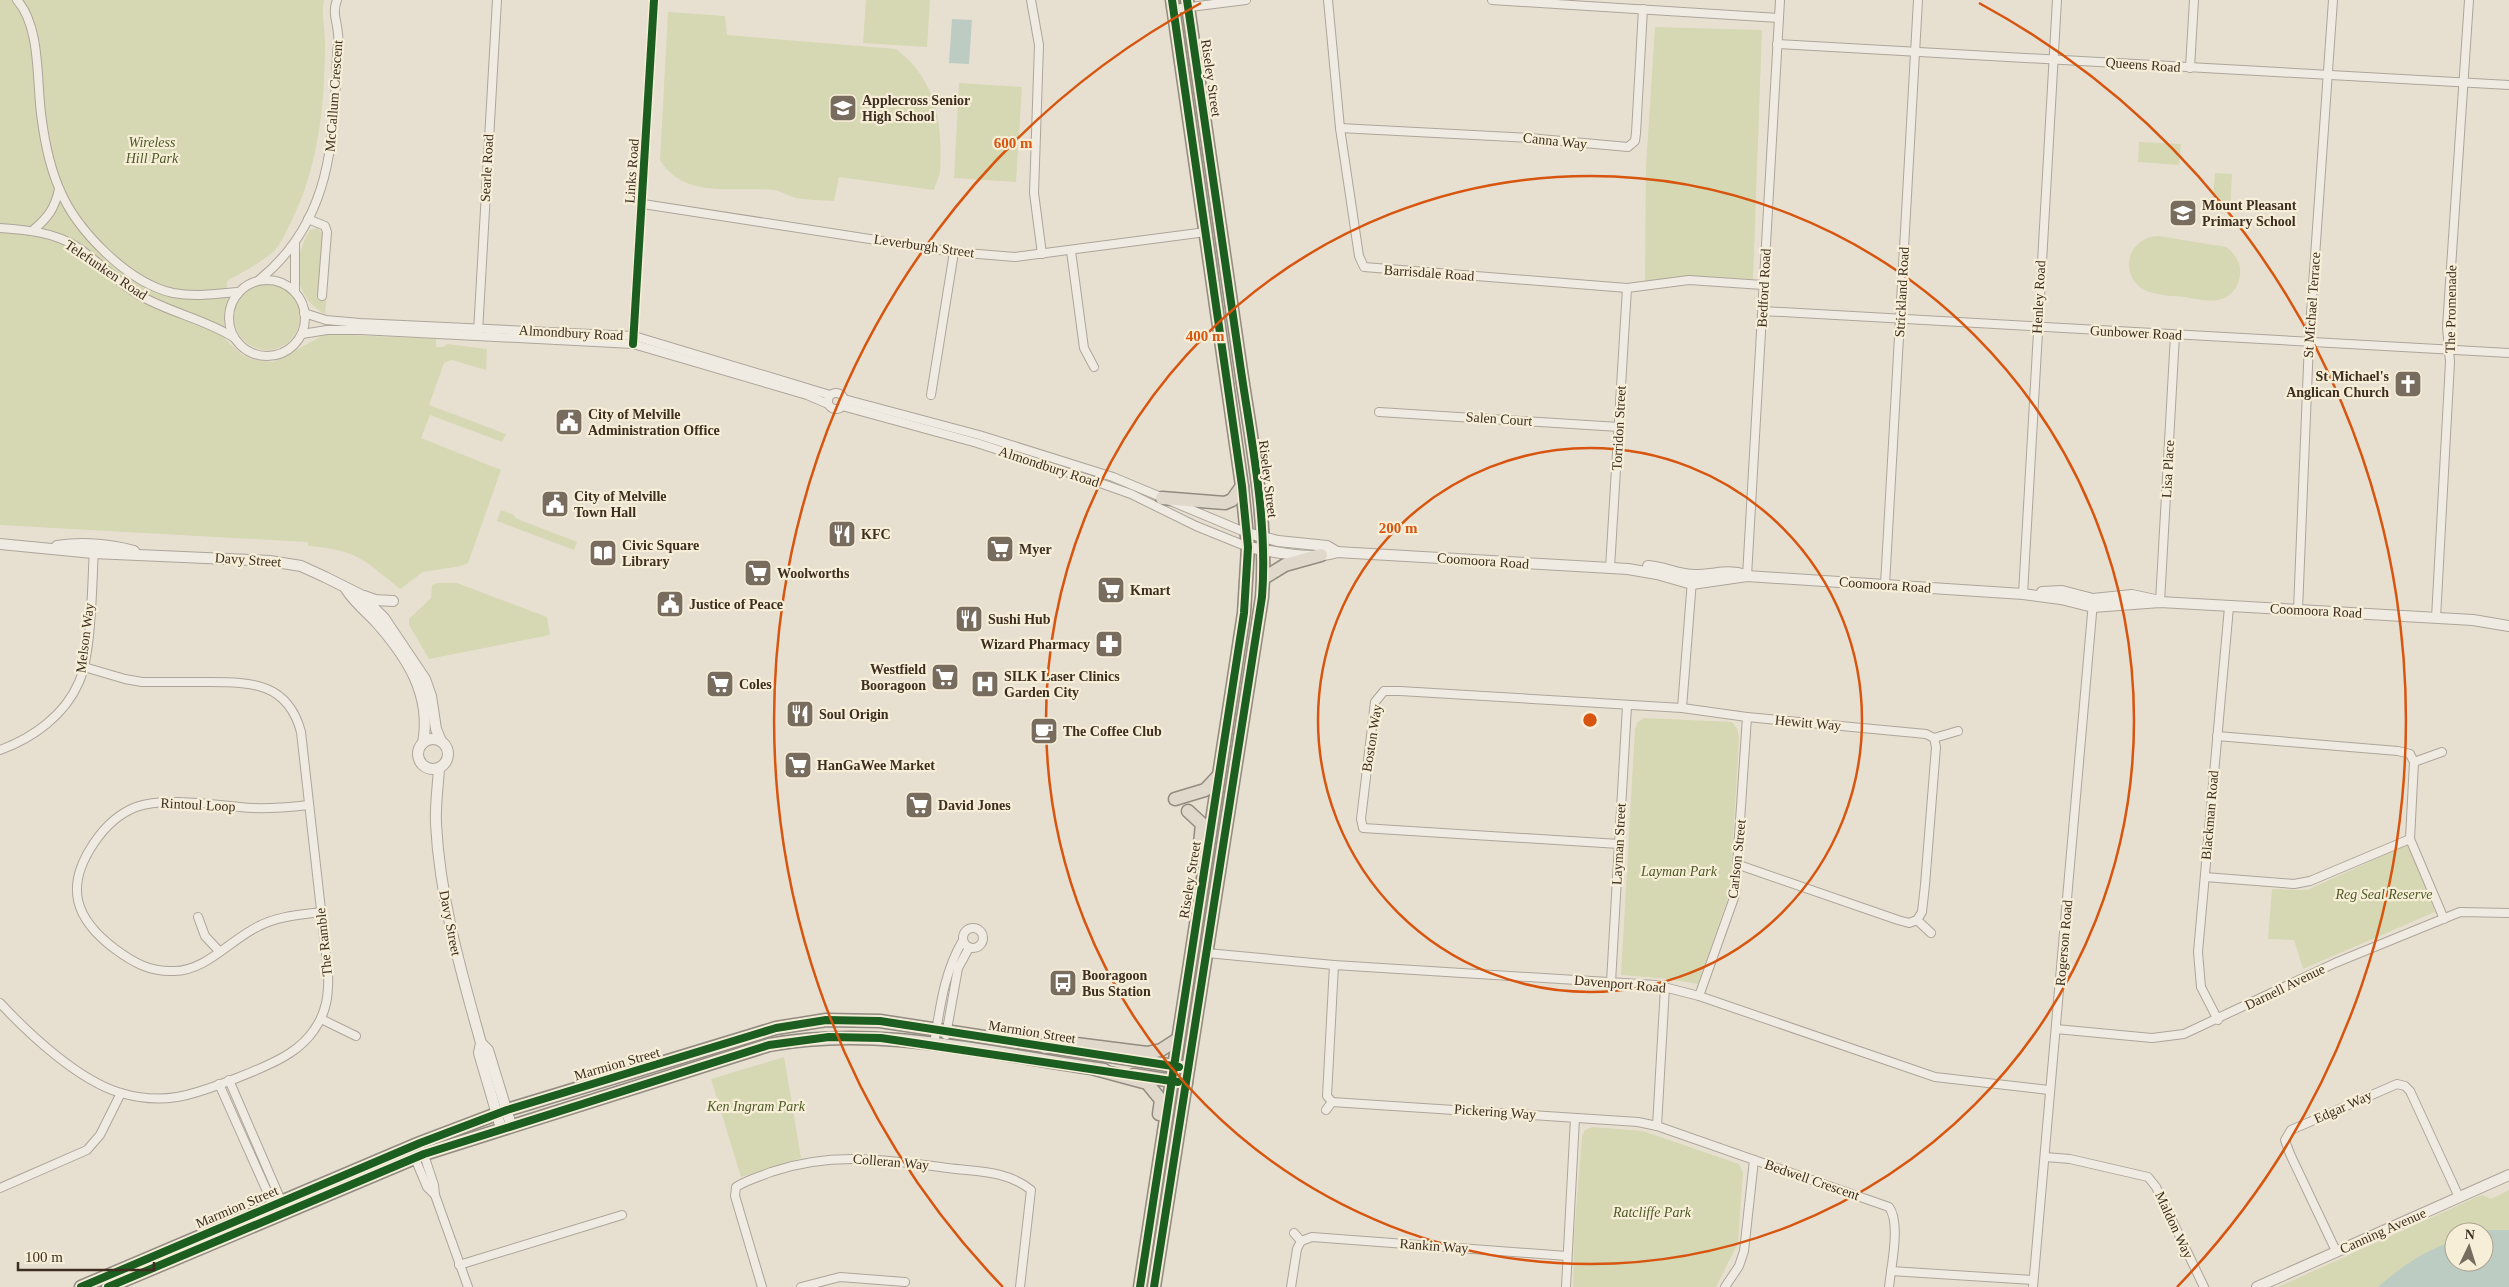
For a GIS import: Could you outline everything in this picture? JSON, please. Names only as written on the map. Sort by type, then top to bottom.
[{"type":"highway","name":"Riseley Street","points":[[1154,1287],[1264,578],[1249,426],[1187,4]]},
{"type":"highway","name":"Riseley Street","points":[[1140,1287],[1244,614],[1248,547],[1242,486],[1173,5]]},
{"type":"highway","points":[[1162,498],[1225,503],[1232,500],[1242,486]]},
{"type":"highway","points":[[1264,578],[1285,565],[1321,555]]},
{"type":"highway","points":[[1175,799],[1205,790],[1219,775]]},
{"type":"highway","points":[[1188,811],[1202,824],[1199,853],[1205,866]]},
{"type":"highway","points":[[1045,1046],[1068,1043],[1147,1053],[1161,1050],[1178,1040]]},
{"type":"highway","points":[[1095,1069],[1147,1083],[1161,1100],[1152,1157],[1157,1175]]},
{"type":"main road","name":"Marmion Street","points":[[82,1287],[417,1151],[502,1112],[636,1072],[746,1036],[804,1023],[833,1020],[869,1020],[1188,1068]]},
{"type":"main road","name":"Marmion Street","points":[[417,1151],[506,1127],[734,1055],[781,1043],[829,1037],[856,1037],[939,1045],[1186,1083]]},
{"type":"main road","name":"Marmion Street","points":[[108,1287],[279,1208]]},
{"type":"street","name":"Telefunken Road","points":[[17,0],[31,27],[42,121],[48,152],[59,189],[96,243],[123,268],[146,283],[172,292],[192,296],[238,292]]},
{"type":"street","name":"McCallum Crescent","points":[[259,280],[273,269],[295,244],[325,178],[333,137],[338,33],[334,14],[337,0]]},
{"type":"street","name":"Searle Road","points":[[478,332],[497,0]]},
{"type":"street","name":"Links Road","points":[[633,340],[643,204],[654,0]]},
{"type":"street","points":[[1031,0],[1039,45],[1034,193],[1042,254]]},
{"type":"street","points":[[1173,5],[1246,0]]},
{"type":"street","name":"Barrisdale Road","points":[[1328,0],[1340,128],[1359,256],[1364,267],[1627,288],[1689,280],[1763,285]]},
{"type":"street","points":[[1492,0],[1779,18]]},
{"type":"street","name":"Bedford Road","points":[[1747,576],[1780,0]]},
{"type":"street","name":"Strickland Road","points":[[1885,585],[1918,0]]},
{"type":"street","name":"Henley Road","points":[[2023,594],[2057,0]]},
{"type":"street","points":[[2190,68],[2194,0]]},
{"type":"street","name":"St Michael Terrace","points":[[2298,610],[2309,342],[2333,0]]},
{"type":"street","name":"The Promenade","points":[[2436,618],[2450,362],[2448,350],[2469,0]]},
{"type":"street","name":"Canna Way","points":[[1340,128],[1528,138],[1628,147],[1635,140],[1636,133],[1643,9]]},
{"type":"street","name":"Queens Road","points":[[1777,44],[2509,85]]},
{"type":"street","points":[[32,231],[48,218],[53,211],[59,189]]},
{"type":"street","name":"Leverburgh Street","points":[[643,204],[954,252],[1015,257],[1206,232]]},
{"type":"street","points":[[308,219],[325,226],[327,232],[322,296]]},
{"type":"street","name":"Telefunken Road","points":[[0,228],[32,231],[54,236],[78,248],[115,279],[140,296],[164,308],[216,326],[233,336]]},
{"type":"street","name":"McCallum Crescent","points":[[295,244],[295,292]]},
{"type":"street","points":[[1071,251],[1084,348],[1094,367]]},
{"type":"street","points":[[931,395],[954,252]]},
{"type":"street","points":[[259,280],[284,284],[295,292],[304,313],[302,334],[290,349],[280,355],[270,357],[256,355],[243,348],[233,336],[229,314],[238,292],[259,280]]},
{"type":"street","name":"Torridon Street","points":[[1610,568],[1627,288]]},
{"type":"street","name":"Gunbower Road","points":[[1763,311],[2175,336],[2509,353]]},
{"type":"street","name":"Almondbury Road","points":[[304,313],[326,320],[478,332],[633,340],[830,395],[839,393],[843,402],[1131,494],[1196,526],[1248,547]]},
{"type":"street","name":"Almondbury Road","points":[[302,334],[327,330],[478,332]]},
{"type":"street","name":"Lisa Place","points":[[2160,602],[2175,336]]},
{"type":"street","name":"Almondbury Road","points":[[633,340],[807,395],[835,409],[843,402]]},
{"type":"street","points":[[828,404],[830,395]]},
{"type":"street","name":"Almondbury Road","points":[[843,402],[997,441],[1113,477],[1247,533]]},
{"type":"street","name":"Salen Court","points":[[1379,412],[1619,426]]},
{"type":"street","name":"Coomoora Road","points":[[1247,533],[1262,544],[1321,555],[1337,552],[1628,569],[1692,579],[1747,576],[2023,594],[2062,591],[2093,603],[2132,595],[2160,602],[2228,607],[2472,620],[2509,619]]},
{"type":"street","name":"Davy Street","points":[[0,544],[94,549],[121,547],[145,554],[287,563],[314,572],[361,595],[384,618],[426,679],[431,696],[436,729],[442,741]]},
{"type":"street","name":"Coomoora Road","points":[[1248,547],[1262,544],[1327,546],[1337,552]]},
{"type":"street","name":"Melson Way","points":[[0,750],[28,738],[47,724],[73,693],[84,667],[94,549]]},
{"type":"street","points":[[1682,708],[1692,579]]},
{"type":"street","name":"Davy Street","points":[[346,589],[352,599],[391,641],[417,682],[426,715],[423,743]]},
{"type":"street","points":[[361,595],[375,600],[392,601]]},
{"type":"street","name":"Rogerson Road","points":[[2033,1284],[2093,603]]},
{"type":"street","name":"Blackman Road","points":[[2218,1020],[2201,988],[2198,952],[2206,878],[2228,607]]},
{"type":"street","name":"Coomoora Road","points":[[2472,620],[2509,626]]},
{"type":"street","name":"The Ramble","points":[[0,1003],[22,1027],[95,1082],[121,1093],[148,1098],[170,1098],[187,1095],[219,1084],[290,1054],[306,1039],[321,1019],[328,985],[321,912],[298,721],[288,705],[277,694],[267,688],[244,682],[142,682],[84,667]]},
{"type":"street","name":"Boston Way","points":[[1619,844],[1363,828],[1361,818],[1375,702],[1384,691],[1682,708]]},
{"type":"street","name":"Layman Street","points":[[1611,982],[1627,706]]},
{"type":"street","name":"Hewitt Way","points":[[1682,708],[1747,717],[1926,734],[1934,738]]},
{"type":"street","name":"Carlson Street","points":[[1699,996],[1735,895],[1739,865],[1747,717]]},
{"type":"street","points":[[1739,865],[1898,920],[1909,923],[1917,920],[1922,912],[1925,884],[1936,746],[1934,738],[1958,730]]},
{"type":"street","points":[[2217,736],[2398,751],[2410,754],[2414,762],[2410,839],[2444,918]]},
{"type":"street","points":[[432,739],[442,741],[448,753],[446,762],[434,768],[421,762],[419,757],[420,747],[423,743],[432,739]]},
{"type":"street","points":[[2414,762],[2442,752]]},
{"type":"street","name":"Davy Street","points":[[434,768],[436,824],[454,949],[481,1043],[479,1053],[506,1127]]},
{"type":"street","name":"Rintoul Loop","points":[[309,805],[255,808],[164,802],[144,805],[130,810],[111,823],[86,855],[79,872],[76,889],[82,915],[96,935],[131,961],[157,970],[176,971],[197,966],[249,931],[272,920],[321,912]]},
{"type":"street","points":[[2206,878],[2294,884],[2310,880],[2410,839]]},
{"type":"street","name":"Darnell Avenue","points":[[2056,1029],[2152,1038],[2184,1034],[2218,1020],[2299,979],[2444,918],[2460,912],[2509,912]]},
{"type":"street","points":[[198,917],[205,936],[219,951]]},
{"type":"street","points":[[1917,920],[1931,933]]},
{"type":"street","points":[[942,1031],[949,969],[964,934],[969,929],[975,928],[981,932],[984,938],[976,948],[969,948]]},
{"type":"street","points":[[963,940],[969,948]]},
{"type":"street","points":[[939,1045],[958,968],[969,948]]},
{"type":"street","name":"Davenport Road","points":[[1207,953],[1334,965],[1665,987],[1699,996],[1935,1077],[2049,1090]]},
{"type":"street","points":[[1326,1110],[1332,1102],[1326,1096],[1334,965]]},
{"type":"street","points":[[1657,1126],[1665,987]]},
{"type":"street","points":[[321,1019],[356,1036]]},
{"type":"street","points":[[229,1080],[279,1208]]},
{"type":"street","points":[[219,1084],[279,1208]]},
{"type":"street","name":"Edgar Way","points":[[2336,1251],[2285,1140],[2291,1130],[2382,1090],[2397,1084],[2405,1086],[2410,1091],[2459,1197]]},
{"type":"street","points":[[0,1188],[87,1150],[100,1135],[121,1093]]},
{"type":"street","name":"Pickering Way","points":[[1332,1102],[1638,1122],[1657,1126]]},
{"type":"street","points":[[1566,1287],[1575,1118]]},
{"type":"street","name":"Bedwell Crescent","points":[[1657,1126],[1890,1207],[1893,1212],[1895,1225],[1889,1287]]},
{"type":"street","points":[[417,1151],[434,1184],[435,1195],[468,1287]]},
{"type":"street","name":"Maldon Way","points":[[2045,1157],[2070,1159],[2148,1177],[2156,1187],[2204,1287]]},
{"type":"street","name":"Colleran Way","points":[[762,1287],[735,1196],[736,1187],[744,1182],[793,1165],[832,1158],[870,1158],[1011,1176],[1031,1190],[1020,1287]]},
{"type":"street","points":[[1726,1287],[1739,1266],[1744,1252],[1754,1160]]},
{"type":"street","name":"Canning Avenue","points":[[2257,1287],[2509,1175]]},
{"type":"street","points":[[460,1265],[622,1215]]},
{"type":"street","points":[[1291,1287],[1297,1250],[1301,1241],[1294,1233]]},
{"type":"street","name":"Rankin Way","points":[[1301,1241],[1312,1237],[1567,1256]]},
{"type":"street","points":[[1891,1271],[2033,1284]]},
{"type":"street","points":[[801,1287],[840,1277],[904,1282]]},
{"type":"green space","name":"Wireless Hill Park","points":[[0,0],[324,0],[324,88],[319,133],[309,178],[292,220],[278,247],[258,263],[227,281],[226,297],[229,298],[225,311],[223,337],[241,354],[251,359],[273,362],[326,334],[436,339],[436,347],[444,347],[447,344],[487,349],[486,370],[452,360],[444,363],[429,405],[506,434],[502,442],[430,415],[421,438],[501,470],[468,563],[461,566],[423,572],[400,589],[368,563],[349,553],[308,546],[308,542],[0,525]]},
{"type":"green space","points":[[866,0],[930,0],[927,47],[863,43]]},
{"type":"green space","points":[[668,12],[725,16],[727,35],[896,49],[910,61],[921,75],[929,89],[934,105],[938,121],[941,154],[940,172],[934,190],[839,177],[834,201],[810,200],[796,198],[774,190],[696,186],[682,181],[670,173],[660,160]]},
{"type":"green space","points":[[1655,27],[1762,30],[1753,279],[1692,276],[1645,281],[1646,167]]},
{"type":"green space","points":[[959,83],[1022,87],[1016,182],[954,178]]},
{"type":"green space","points":[[2139,142],[2181,144],[2179,165],[2138,162]]},
{"type":"green space","points":[[2215,173],[2232,174],[2230,213],[2212,211]]},
{"type":"green space","points":[[317,228],[323,234],[320,287],[327,294],[325,314],[306,297],[298,276],[300,253],[304,241],[310,230]]},
{"type":"green space","points":[[2159,236],[2226,247],[2236,257],[2240,266],[2240,275],[2235,289],[2225,298],[2208,301],[2160,295],[2138,286],[2133,280],[2129,269],[2132,252],[2144,240]]},
{"type":"green space","points":[[267,284],[280,287],[290,294],[297,304],[300,317],[297,330],[290,340],[280,347],[267,350],[254,347],[244,340],[237,330],[234,317],[237,304],[244,294],[254,287]]},
{"type":"green space","points":[[501,510],[514,515],[515,518],[577,542],[574,550],[497,521]]},
{"type":"green space","points":[[437,583],[457,583],[547,617],[550,635],[429,659],[409,625],[409,619],[431,598],[432,585]]},
{"type":"green space","name":"Layman Park","points":[[1644,718],[1732,722],[1737,729],[1739,738],[1730,892],[1698,984],[1669,979],[1621,975],[1635,729],[1638,722]]},
{"type":"green space","name":"Reg Seal Reserve","points":[[2409,844],[2435,912],[2303,969],[2294,940],[2268,939],[2272,889],[2307,890]]},
{"type":"green space","name":"Ken Ingram Park","points":[[784,1057],[801,1158],[741,1177],[711,1079]]},
{"type":"green space","name":"Ratcliffe Park","points":[[1592,1127],[1643,1131],[1739,1164],[1743,1172],[1738,1243],[1716,1287],[1573,1287],[1574,1235],[1582,1136],[1585,1130]]},
{"type":"green space","points":[[2509,1190],[2509,1287],[2278,1287],[2479,1196],[2483,1195],[2491,1199]]},
{"type":"shaded area","points":[[952,19],[972,20],[969,64],[949,63]]},
{"type":"shaded area","points":[[2494,1230],[2509,1230],[2509,1287],[2378,1287],[2414,1260],[2443,1245],[2444,1272],[2494,1272]]},
{"type":"cycle path","points":[[633,344],[654,0]]},
{"type":"cycle path","points":[[1140,1287],[1244,613],[1248,547],[1242,486],[1172,0]]},
{"type":"cycle path","points":[[1154,1287],[1262,597],[1263,568],[1261,509],[1187,0]]},
{"type":"cycle path","points":[[81,1287],[420,1143],[507,1110],[776,1028],[826,1020],[880,1021],[1179,1067]]},
{"type":"cycle path","points":[[108,1287],[424,1154],[769,1045],[829,1037],[881,1038],[1178,1082]]},
{"type":"place","name":"Applecross Senior High School","points":[[843,108]]},
{"type":"place","name":"Mount Pleasant Primary School","points":[[2183,213]]},
{"type":"place","name":"St Michael's Anglican Church","points":[[2408,384]]},
{"type":"place","name":"City of Melville Administration Office","points":[[569,422]]},
{"type":"place","name":"City of Melville Town Hall","points":[[555,504]]},
{"type":"place","name":"KFC","points":[[842,534]]},
{"type":"place","name":"Myer","points":[[1000,549]]},
{"type":"place","name":"Civic Square Library","points":[[603,553]]},
{"type":"place","name":"Woolworths","points":[[758,573]]},
{"type":"place","name":"Kmart","points":[[1111,590]]},
{"type":"place","name":"Justice of Peace","points":[[670,604]]},
{"type":"place","name":"Sushi Hub","points":[[969,619]]},
{"type":"place","name":"Wizard Pharmacy","points":[[1109,644]]},
{"type":"place","name":"Westfield Booragoon","points":[[945,677]]},
{"type":"place","name":"Coles","points":[[720,684]]},
{"type":"place","name":"SILK Laser Clinics Garden City","points":[[985,684]]},
{"type":"place","name":"Soul Origin","points":[[800,714]]},
{"type":"place","name":"The Coffee Club","points":[[1044,731]]},
{"type":"place","name":"HanGaWee Market","points":[[798,765]]},
{"type":"place","name":"David Jones","points":[[919,805]]},
{"type":"place","name":"Booragoon Bus Station","points":[[1063,983]]}]
